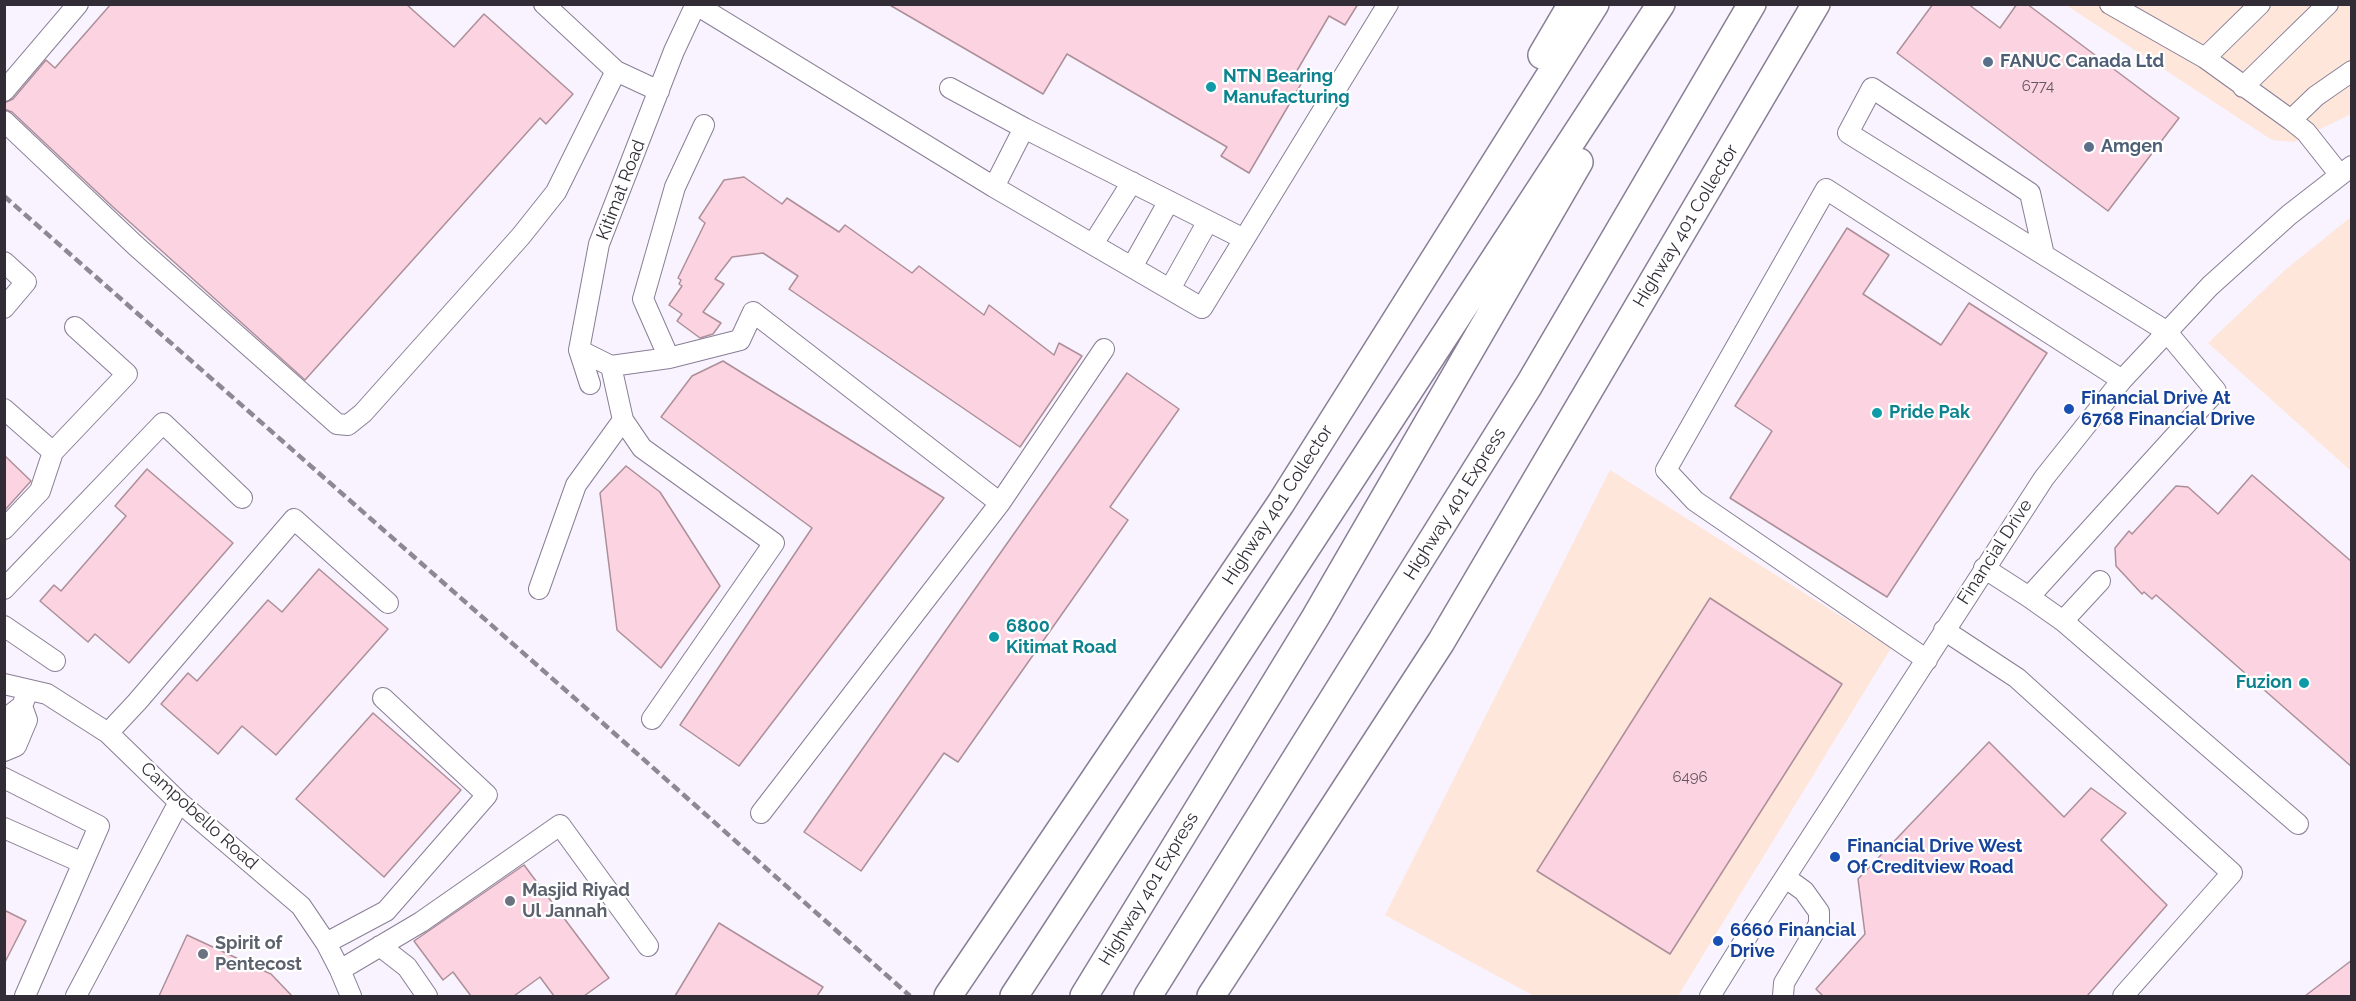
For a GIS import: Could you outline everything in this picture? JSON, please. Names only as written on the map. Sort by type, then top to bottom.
[{"type":"highway","points":[[1281,503],[1572,4]]},
{"type":"highway","name":"Highway 401 Collector","points":[[954,987],[1281,503],[1595,4]]},
{"type":"highway","points":[[1014,996],[1661,4]]},
{"type":"highway","name":"Highway 401 Express","points":[[1084,996],[1315,618],[1669,4]]},
{"type":"highway","name":"Highway 401 Express","points":[[1148,996],[1529,385],[1752,4]]},
{"type":"highway","name":"Highway 401 Collector","points":[[1210,996],[1441,642],[1816,4]]},
{"type":"highway","points":[[1777,73],[1822,4]]},
{"type":"street","points":[[4,91],[78,4]]},
{"type":"street","points":[[544,4],[616,71],[659,92]]},
{"type":"street","points":[[695,5],[994,187],[1202,308],[1389,4]]},
{"type":"street","points":[[2110,4],[2205,58],[2306,132],[2346,171]]},
{"type":"street","points":[[2205,58],[2260,4]]},
{"type":"street","points":[[2243,87],[2328,4]]},
{"type":"street","name":"Kitimat Road","points":[[590,384],[579,350],[599,244],[674,51],[695,5]]},
{"type":"street","points":[[4,121],[136,246],[337,424],[348,425],[363,413],[521,236],[556,192],[616,71]]},
{"type":"street","points":[[2291,120],[2316,96],[2352,71]]},
{"type":"street","points":[[950,88],[1244,239]]},
{"type":"street","points":[[2029,597],[2216,391],[2166,331],[1848,133],[1872,88],[2030,194],[2044,255]]},
{"type":"street","points":[[669,358],[643,299],[675,188],[704,125]]},
{"type":"street","points":[[994,187],[1024,128]]},
{"type":"street","name":"Financial Drive","points":[[1710,996],[2044,478],[2122,380],[2166,331],[2248,251],[2346,171]]},
{"type":"street","points":[[1093,244],[1132,183]]},
{"type":"street","points":[[1927,660],[1695,501],[1666,470],[1826,189],[2122,380]]},
{"type":"street","points":[[1132,267],[1169,201]]},
{"type":"street","points":[[1170,289],[1208,221]]},
{"type":"street","points":[[4,262],[26,282],[4,308]]},
{"type":"street","points":[[579,350],[611,366],[669,358],[740,340],[753,312],[1000,503]]},
{"type":"street","points":[[4,529],[40,491],[53,452],[127,374],[75,327]]},
{"type":"street","points":[[762,813],[1000,503],[1104,349]]},
{"type":"street","points":[[611,366],[623,420],[642,448],[774,543],[652,719]]},
{"type":"street","points":[[4,409],[53,452]]},
{"type":"street","points":[[539,590],[576,485],[623,420]]},
{"type":"street","points":[[4,589],[163,423],[242,498]]},
{"type":"street","points":[[108,733],[294,519],[388,603]]},
{"type":"street","points":[[1984,568],[2063,621],[2298,824]]},
{"type":"street","points":[[2063,621],[2100,581]]},
{"type":"street","points":[[4,626],[55,661]]},
{"type":"street","points":[[1944,630],[2017,678],[2232,873],[2123,996]]},
{"type":"street","name":"Campobello Road","points":[[4,684],[25,698],[47,694],[108,733],[179,802],[301,906],[326,943],[351,996]]},
{"type":"street","points":[[4,735],[13,713],[25,698]]},
{"type":"street","points":[[4,751],[16,746],[27,720],[25,698]]},
{"type":"street","points":[[326,943],[386,911],[487,795],[383,698]]},
{"type":"street","points":[[4,778],[99,826],[25,996]]},
{"type":"street","points":[[76,996],[179,802]]},
{"type":"street","points":[[340,970],[421,922],[560,825],[648,946]]},
{"type":"street","points":[[4,828],[83,862]]},
{"type":"street","points":[[1783,996],[1784,983],[1819,924],[1819,912],[1804,891],[1786,878]]},
{"type":"street","points":[[380,946],[407,967],[427,996]]},
{"type":"shaded area","points":[[2066,5],[2351,5],[2351,114],[2294,142],[2272,140]]},
{"type":"shaded area","points":[[2351,217],[2351,471],[2208,343],[2285,270]]},
{"type":"shaded area","points":[[1610,470],[1891,648],[1678,996],[1534,996],[1385,915]]},
{"type":"building","points":[[111,4],[406,4],[454,47],[484,14],[573,94],[546,124],[540,118],[305,380],[113,207],[12,112],[4,109],[4,103],[13,99],[46,60],[55,68]]},
{"type":"building","name":"NTN Bearing Manufacturing","points":[[888,4],[1358,4],[1345,25],[1329,16],[1295,74],[1304,79],[1249,173],[1221,156],[1227,147],[1067,54],[1043,94]]},
{"type":"building","points":[[1933,4],[1968,4],[2000,28],[2017,4],[2027,4],[2179,118],[2108,211],[1897,53]]},
{"type":"building","points":[[744,177],[782,204],[787,198],[839,232],[845,225],[912,273],[919,266],[984,315],[989,305],[1054,355],[1059,343],[1082,356],[1020,447],[789,289],[798,276],[763,253],[732,257],[715,279],[724,284],[703,312],[721,323],[713,334],[700,338],[677,321],[682,314],[669,305],[682,286],[678,278],[705,223],[699,218],[724,180]]},
{"type":"building","name":"Pride Pak","points":[[1847,228],[1889,255],[1863,294],[1941,345],[1969,303],[2047,353],[1887,597],[1730,498],[1772,431],[1735,406]]},
{"type":"building","points":[[723,361],[944,498],[739,766],[680,725],[812,528],[661,417],[692,376]]},
{"type":"building","name":"6800 Kitimat Road","points":[[1127,373],[1179,409],[1110,507],[1128,520],[958,762],[944,753],[861,871],[804,832]]},
{"type":"building","points":[[4,455],[31,481],[4,511]]},
{"type":"building","points":[[626,466],[660,492],[720,586],[661,668],[617,630],[600,493]]},
{"type":"building","points":[[147,469],[233,543],[129,663],[95,634],[88,642],[40,601],[54,585],[61,591],[126,516],[115,506]]},
{"type":"building","name":"Fuzion","points":[[2252,475],[2352,562],[2352,767],[2156,595],[2152,599],[2144,592],[2142,594],[2116,566],[2115,548],[2129,531],[2132,534],[2176,486],[2188,487],[2218,514]]},
{"type":"building","points":[[319,569],[388,629],[276,755],[242,726],[218,754],[161,704],[188,673],[197,681],[268,600],[282,612]]},
{"type":"building","points":[[1710,598],[1842,684],[1670,954],[1537,871]]},
{"type":"building","points":[[373,713],[461,790],[384,877],[296,799]]},
{"type":"building","points":[[1989,742],[2064,817],[2091,788],[2126,813],[2101,840],[2167,905],[2087,996],[1823,996],[1816,989],[1865,934],[1858,879]]},
{"type":"building","name":"Masjid Riyad Ul Jannah","points":[[524,865],[609,978],[584,996],[554,996],[540,977],[514,996],[471,996],[453,972],[443,980],[414,941]]},
{"type":"building","points":[[4,910],[26,921],[4,964]]},
{"type":"building","points":[[719,923],[823,987],[817,996],[675,996]]},
{"type":"building","name":"Spirit of Pentecost","points":[[187,935],[271,974],[292,996],[159,996]]},
{"type":"building","points":[[2352,960],[2352,996],[2305,996]]},
{"type":"railway","points":[[4,196],[910,996]]},
{"type":"place","name":"FANUC Canada Ltd","points":[[1988,62]]},
{"type":"place","name":"NTN Bearing Manufacturing","points":[[1211,87]]},
{"type":"place","name":"Amgen","points":[[2089,147]]},
{"type":"place","name":"Financial Drive At 6768 Financial Drive","points":[[2069,409]]},
{"type":"place","name":"Pride Pak","points":[[1877,413]]},
{"type":"place","name":"6800 Kitimat Road","points":[[994,637]]},
{"type":"place","name":"Fuzion","points":[[2304,683]]},
{"type":"place","name":"Financial Drive West Of Creditview Road","points":[[1835,857]]},
{"type":"place","name":"Masjid Riyad Ul Jannah","points":[[510,901]]},
{"type":"place","name":"6660 Financial Drive","points":[[1718,941]]},
{"type":"place","name":"Spirit of Pentecost","points":[[203,954]]}]
